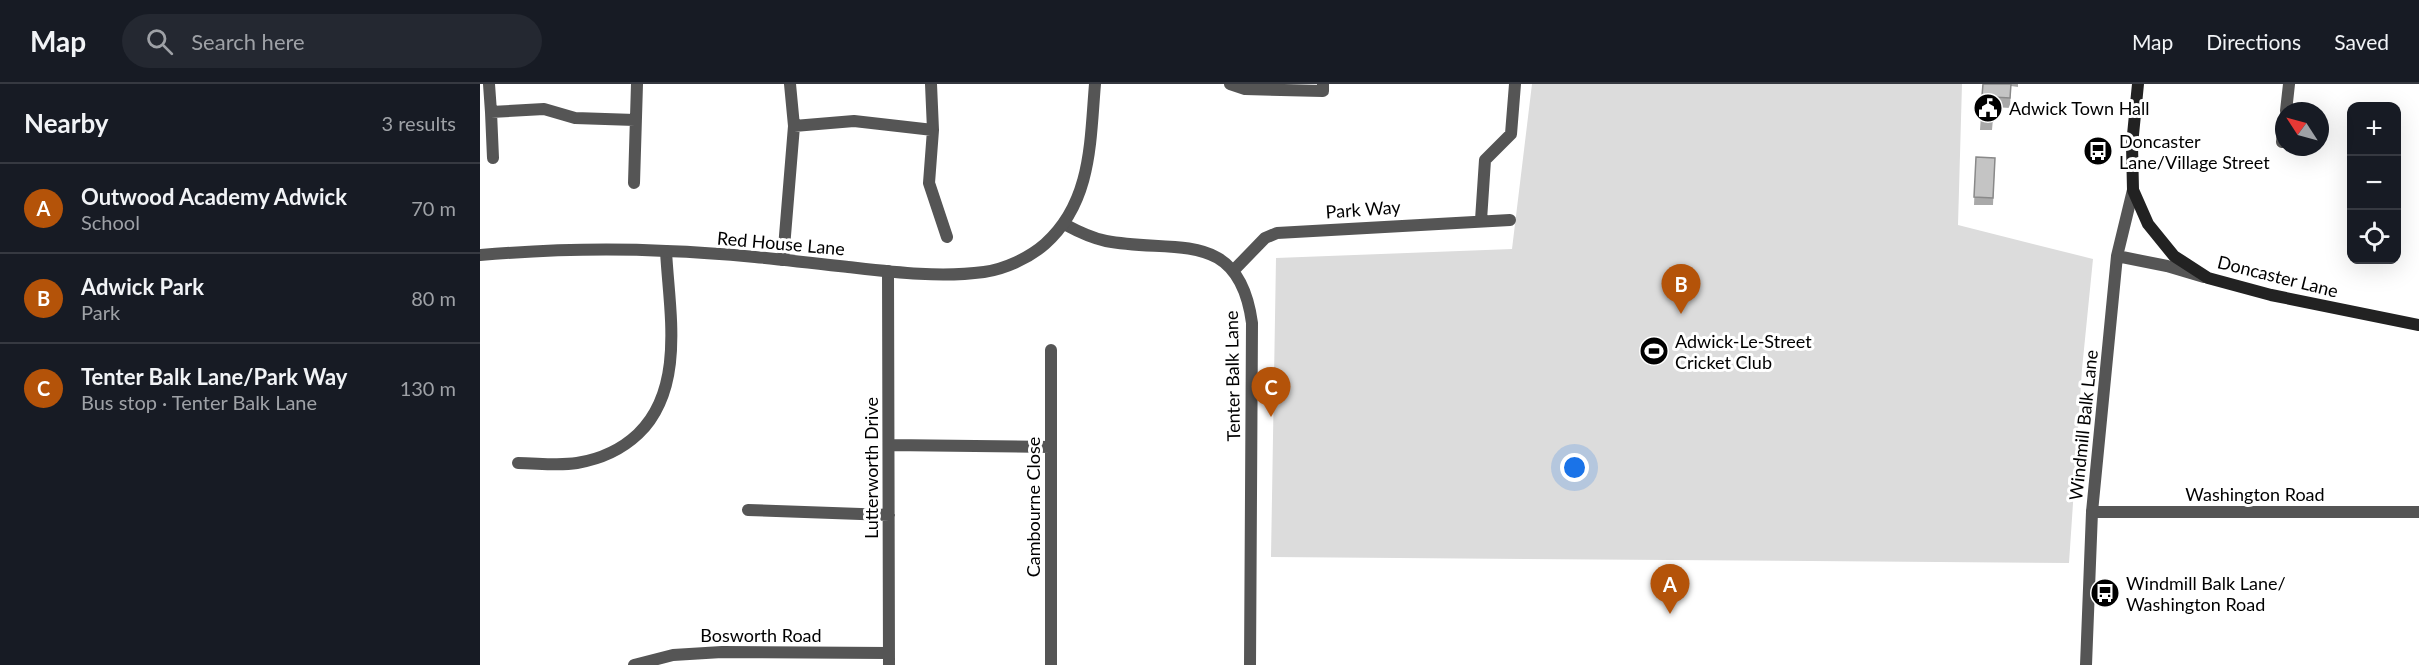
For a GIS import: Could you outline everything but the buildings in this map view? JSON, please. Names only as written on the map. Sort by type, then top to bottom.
[{"type":"main road","name":"Doncaster Lane","points":[[2138,84],[2132,145],[2133,190],[2148,224],[2174,256],[2208,278],[2271,295],[2419,326]]},
{"type":"street","points":[[489,84],[493,158]]},
{"type":"street","points":[[634,183],[637,84]]},
{"type":"street","points":[[783,260],[794,126],[790,84]]},
{"type":"street","points":[[930,84],[933,130],[929,183],[947,237]]},
{"type":"street","name":"Red House Lane","points":[[480,255],[556,251],[666,251],[888,271],[962,274],[986,272],[1010,265],[1029,255],[1045,244],[1064,224],[1076,203],[1086,177],[1095,84]]},
{"type":"street","points":[[1230,84],[1245,89],[1323,91],[1323,84]]},
{"type":"street","points":[[1481,220],[1485,160],[1511,134],[1515,84]]},
{"type":"street","points":[[2287,102],[2289,84]]},
{"type":"street","points":[[491,112],[544,109],[575,118],[635,120]]},
{"type":"street","points":[[794,126],[854,121],[933,130]]},
{"type":"street","name":"Windmill Balk Lane","points":[[2086,665],[2092,512],[2117,256],[2133,190]]},
{"type":"street","name":"Park Way","points":[[1233,271],[1265,238],[1277,233],[1510,220]]},
{"type":"street","name":"Tenter Balk Lane","points":[[1064,224],[1104,241],[1184,246],[1203,251],[1217,257],[1233,271],[1249,299],[1252,323],[1250,665]]},
{"type":"street","points":[[518,463],[576,463],[602,458],[627,444],[648,424],[663,397],[670,368],[666,251]]},
{"type":"street","points":[[2117,256],[2167,266],[2208,278]]},
{"type":"street","name":"Lutterworth Drive","points":[[888,271],[889,659]]},
{"type":"street","name":"Cambourne Close","points":[[1051,350],[1051,665]]},
{"type":"street","points":[[889,445],[1051,447]]},
{"type":"street","points":[[747,510],[889,515]]},
{"type":"street","name":"Washington Road","points":[[2092,512],[2419,512]]},
{"type":"street","name":"Bosworth Road","points":[[634,665],[673,654],[723,659],[889,659]]},
{"type":"shaded area","points":[[1532,84],[1962,84],[1958,225],[2093,259],[2082,369],[2069,563],[1271,557],[1276,258],[1512,249]]},
{"type":"place","name":"Adwick Town Hall","points":[[1988,108]]},
{"type":"place","name":"Doncaster Lane/Village Street","points":[[2098,151]]},
{"type":"place","name":"Adwick Park","points":[[1681,314]]},
{"type":"place","name":"Adwick-Le-Street Cricket Club","points":[[1654,351]]},
{"type":"place","name":"Tenter Balk Lane/Park Way","points":[[1271,417]]},
{"type":"place","name":"Windmill Balk Lane/ Washington Road","points":[[2105,593]]},
{"type":"place","name":"Outwood Academy Adwick","points":[[1670,614]]}]
